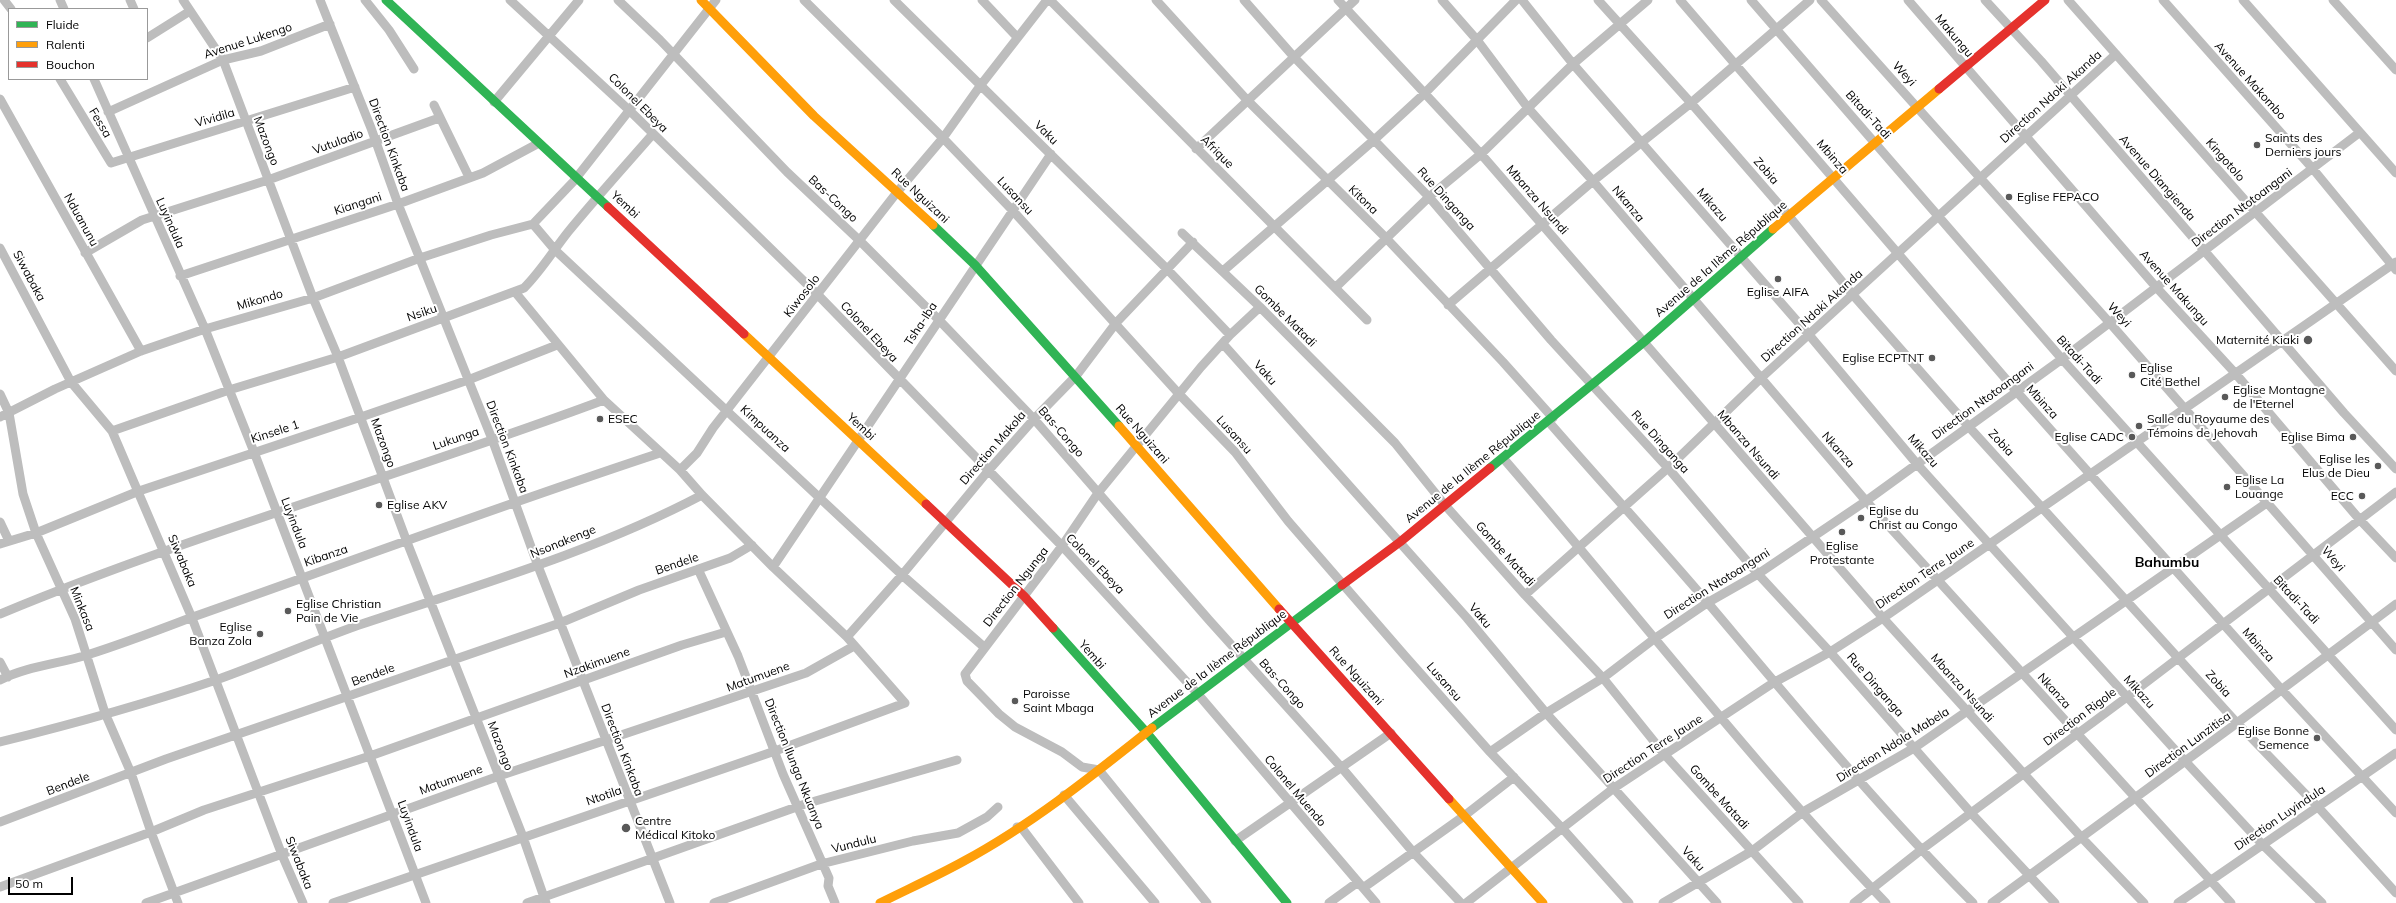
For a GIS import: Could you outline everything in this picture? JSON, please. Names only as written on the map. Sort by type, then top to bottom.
[{"type":"street","points":[[4,0],[10,8]]},
{"type":"street","name":"Mazongo","points":[[183,0],[223,60],[313,298],[361,417],[407,542],[523,838],[544,900]]},
{"type":"street","name":"Direction Kinkaba","points":[[320,0],[355,87],[398,204],[445,318],[492,439],[538,566],[670,903]]},
{"type":"street","name":"Yembi","points":[[386,0],[576,178],[598,196],[1024,596],[1147,733],[1287,903]]},
{"type":"street","points":[[494,102],[579,0]]},
{"type":"street","name":"Bas-Congo","points":[[618,0],[674,54],[787,172],[860,241],[938,319],[1034,419],[1244,659],[1342,768],[1413,852],[1461,903]]},
{"type":"street","name":"Rue Nguizani","points":[[701,0],[814,116],[898,191],[975,265],[1076,376],[1291,623],[1543,903]]},
{"type":"street","points":[[533,224],[576,178],[716,0]]},
{"type":"street","name":"Lusansu","points":[[804,0],[943,138],[1014,212],[1179,394],[1235,452],[1288,521],[1490,752],[1562,828],[1628,903]]},
{"type":"street","name":"Vaku","points":[[894,0],[1166,268],[1230,335]]},
{"type":"street","points":[[982,0],[1017,37]]},
{"type":"street","name":"Kiwosolo","points":[[680,470],[697,453],[728,410],[770,358],[898,191],[943,138],[1017,37],[1049,0]]},
{"type":"street","name":"Afrique","points":[[1049,0],[1196,149],[1336,287],[1367,320]]},
{"type":"street","name":"Kitona","points":[[1156,0],[1247,100],[1326,181],[1386,238],[1448,305],[1550,419],[1622,507],[1708,603],[1773,683],[1921,850],[1973,903]]},
{"type":"street","name":"Rue Dinganga","points":[[1244,0],[1294,57],[1429,197],[1492,268],[1592,386],[1668,468],[1758,574],[1830,652],[1971,813],[2055,903]]},
{"type":"street","name":"Mbanza Nsundi","points":[[1338,0],[1481,154],[1812,538],[1883,618],[2082,838],[2144,903]]},
{"type":"street","points":[[1196,149],[1355,0]]},
{"type":"street","name":"Nkanza","points":[[1442,0],[1477,40],[1528,108],[1593,180],[1760,379],[1866,501],[2211,879],[2231,903]]},
{"type":"street","points":[[1223,271],[1274,225],[1374,140],[1425,93],[1516,0]]},
{"type":"street","name":"Mikazu","points":[[1522,0],[1573,64],[1810,336],[1917,464],[2185,761],[2262,844],[2322,903]]},
{"type":"street","name":"Zobia","points":[[1598,0],[1692,103],[1789,216],[1853,295],[1970,427],[2043,506],[2126,602],[2237,724],[2318,807],[2396,893]]},
{"type":"street","points":[[1336,287],[1429,197],[1481,154],[1573,64],[1648,0]]},
{"type":"street","name":"Mbinza","points":[[1680,0],[2016,392],[2090,472],[2282,690],[2396,813]]},
{"type":"street","name":"Bitadi-Tadi","points":[[1751,0],[2136,442],[2330,654],[2396,730]]},
{"type":"street","points":[[1448,305],[1593,180],[1692,103],[1776,28],[1810,0]]},
{"type":"street","name":"Weyi","points":[[1821,0],[2186,408],[2396,650]]},
{"type":"street","name":"Makungu","points":[[1908,0],[1966,69]]},
{"type":"street","name":"Avenue Diangienda","points":[[1985,0],[2041,61],[2069,96],[2283,340],[2344,413],[2396,469]]},
{"type":"street","name":"Avenue de la IIème République","points":[[880,903],[965,861],[1064,795],[1100,770],[1197,693],[1400,542],[1444,504],[1592,386],[1694,300],[1789,216],[1966,69],[2045,0]]},
{"type":"street","name":"Kingotolo","points":[[2068,0],[2396,371]]},
{"type":"street","name":"Avenue Makombo","points":[[2163,0],[2313,169],[2394,266]]},
{"type":"street","points":[[2243,0],[2359,133],[2396,173]]},
{"type":"street","points":[[2333,0],[2396,70]]},
{"type":"street","points":[[367,1],[389,30],[414,69]]},
{"type":"street","name":"Colonel Ebeya","points":[[513,1],[629,110],[818,295],[899,381],[1062,546],[1197,693]]},
{"type":"street","points":[[148,36],[190,11]]},
{"type":"street","name":"Avenue Lukengo","points":[[108,112],[223,60],[261,50],[330,24]]},
{"type":"street","name":"Direction Ndoki Akanda","points":[[1524,594],[1668,468],[1715,425],[1760,379],[1810,336],[1938,216],[2116,54]]},
{"type":"street","name":"Avenue Makungu","points":[[1966,69],[2156,287],[2235,373],[2360,520],[2396,558]]},
{"type":"street","name":"Fessa","points":[[61,80],[109,162],[113,163],[127,156]]},
{"type":"street","name":"Luyindula","points":[[94,80],[204,329],[254,452],[326,637],[347,697],[394,814],[414,874],[426,903]]},
{"type":"street","name":"Vividila","points":[[127,156],[246,122],[355,87]]},
{"type":"street","name":"Nduanunu","points":[[0,99],[141,351]]},
{"type":"street","points":[[434,105],[469,177]]},
{"type":"street","name":"Vutuladio","points":[[85,253],[142,220],[268,180],[439,118]]},
{"type":"street","name":"Direction Ntotoangani","points":[[1490,752],[1546,713],[1603,678],[1654,639],[1708,603],[1758,574],[1812,538],[1970,427],[2205,251],[2359,133]]},
{"type":"street","name":"Nsiku","points":[[112,431],[229,390],[338,357],[524,288],[541,271],[555,250],[598,196],[652,134]]},
{"type":"street","name":"Kiangani","points":[[180,276],[398,204],[483,173],[540,144]]},
{"type":"street","name":"Tsha-Iba","points":[[773,567],[819,496],[859,441],[899,381],[938,319],[1014,212],[1051,154]]},
{"type":"street","name":"Kimpuanza","points":[[533,224],[555,250],[728,410],[902,575],[984,647]]},
{"type":"street","name":"Mikondo","points":[[0,417],[71,382],[141,351],[204,329],[313,298],[420,258],[490,235],[533,224]]},
{"type":"street","name":"Gombe Matadi","points":[[1182,232],[1260,307],[1395,444],[1444,504],[1524,594],[1603,678],[1665,755],[1799,903]]},
{"type":"street","name":"Direction Makola","points":[[847,637],[902,575],[945,521],[988,471],[1034,419],[1076,376],[1116,323],[1192,242]]},
{"type":"street","name":"Siwabaka","points":[[0,248],[71,382],[112,431],[139,491],[192,618],[282,855],[303,903]]},
{"type":"street","name":"Direction Terre Jaune","points":[[1466,903],[1614,788],[1723,718],[1773,683],[1830,652],[1883,618],[1990,544],[2090,472],[2186,408],[2336,303],[2394,266]]},
{"type":"street","points":[[515,292],[557,345],[604,400],[680,470],[702,495],[773,567],[847,637],[854,646]]},
{"type":"street","name":"Direction Ngunga","points":[[1100,770],[1082,767],[1062,752],[1015,727],[998,714],[967,681],[965,674],[984,647],[1016,609],[1098,493],[1138,448],[1179,394],[1224,345],[1230,335],[1260,307]]},
{"type":"street","name":"Kinsele 1","points":[[0,544],[36,533],[139,491],[468,380],[557,345]]},
{"type":"street","name":"Vaku","points":[[1224,345],[1400,542],[1546,713],[1717,903]]},
{"type":"street","name":"Minkasa","points":[[0,394],[9,412],[23,494],[36,533],[75,619],[105,713],[131,773],[151,832],[178,903]]},
{"type":"street","name":"Lukunga","points":[[0,614],[61,589],[277,511],[383,478],[604,400]]},
{"type":"street","name":"Kibanza","points":[[4,678],[87,655],[302,577],[407,542],[515,501],[660,453]]},
{"type":"street","points":[[1503,458],[1654,639],[1804,812],[1886,903]]},
{"type":"street","name":"Direction Rigole","points":[[1854,903],[1921,850],[2127,697],[2396,492]]},
{"type":"street","name":"Nsonakenge","points":[[0,742],[78,723],[105,713],[216,680],[326,637],[538,566],[668,513],[702,495]]},
{"type":"street","name":"Direction Ndola Mabela","points":[[1663,903],[1752,851],[1804,812],[1914,748],[1968,712],[2021,672],[2074,638],[2268,502]]},
{"type":"street","points":[[0,522],[9,541]]},
{"type":"street","name":"Bendele","points":[[0,822],[131,773],[453,659],[560,623],[730,558],[752,545]]},
{"type":"street","name":"Direction Ilunga Nkuanya","points":[[698,569],[752,692],[797,807],[828,878],[828,886],[835,903]]},
{"type":"street","name":"Direction Lunzitisa","points":[[1992,903],[2237,724],[2396,604]]},
{"type":"street","name":"Nzakimuene","points":[[0,887],[151,832],[204,810],[370,756],[682,645],[726,632]]},
{"type":"street","name":"Matumuene","points":[[146,903],[499,776],[752,692],[806,672],[854,646]]},
{"type":"street","name":"Ntotila","points":[[333,903],[775,751],[905,703],[854,646]]},
{"type":"street","points":[[0,662],[4,678]]},
{"type":"street","name":"Colonel Muendo","points":[[1197,693],[1289,803],[1376,903]]},
{"type":"street","points":[[1235,840],[1391,734]]},
{"type":"street","name":"Direction Luyindula","points":[[2178,903],[2262,844],[2363,778],[2396,753]]},
{"type":"street","points":[[527,903],[544,900],[797,807],[957,760]]},
{"type":"street","points":[[1100,770],[1207,903]]},
{"type":"street","points":[[1329,903],[1361,885],[1413,852],[1464,816],[1514,777]]},
{"type":"street","points":[[1064,795],[1155,903]]},
{"type":"street","name":"Vundulu","points":[[714,903],[821,864],[913,841],[958,833],[987,817],[998,807]]},
{"type":"street","points":[[1017,827],[1021,827],[1079,903]]},
{"type":"traffic: fast","points":[[386,0],[608,207]]},
{"type":"traffic: fast","points":[[933,225],[975,265],[1119,426]]},
{"type":"traffic: fast","points":[[1490,468],[1644,342],[1773,229]]},
{"type":"traffic: fast","points":[[1152,728],[1342,585]]},
{"type":"traffic: fast","points":[[1053,628],[1147,733],[1287,903]]},
{"type":"traffic: slow","points":[[701,0],[814,116],[933,225]]},
{"type":"traffic: slow","points":[[1773,229],[1939,89]]},
{"type":"traffic: slow","points":[[744,334],[926,504]]},
{"type":"traffic: slow","points":[[1119,426],[1279,609]]},
{"type":"traffic: slow","points":[[880,903],[954,867],[1013,832],[1061,799],[1152,728]]},
{"type":"traffic: slow","points":[[1449,799],[1543,903]]},
{"type":"traffic: jam","points":[[1939,89],[2045,0]]},
{"type":"traffic: jam","points":[[608,207],[744,334]]},
{"type":"traffic: jam","points":[[1342,585],[1400,542],[1490,468]]},
{"type":"traffic: jam","points":[[926,504],[1024,596],[1053,628]]},
{"type":"traffic: jam","points":[[1279,609],[1449,799]]},
{"type":"place","name":"Saints des Derniers jours","points":[[2257,145]]},
{"type":"place","name":"Eglise FEPACO","points":[[2009,197]]},
{"type":"place","name":"Eglise AIFA","points":[[1778,279]]},
{"type":"place","name":"Maternité Kiaki","points":[[2308,340]]},
{"type":"place","name":"Eglise ECPTNT","points":[[1932,358]]},
{"type":"place","name":"Eglise Cité Bethel","points":[[2132,375]]},
{"type":"place","name":"Eglise Montagne de l'Eternel","points":[[2225,397]]},
{"type":"place","name":"ESEC","points":[[600,419]]},
{"type":"place","name":"Salle du Royaume des Témoins de Jehovah","points":[[2139,426]]},
{"type":"place","name":"Eglise CADC","points":[[2132,437]]},
{"type":"place","name":"Eglise Bima","points":[[2353,437]]},
{"type":"place","name":"Eglise les Elus de Dieu","points":[[2378,466]]},
{"type":"place","name":"Eglise La Louange","points":[[2227,487]]},
{"type":"place","name":"ECC","points":[[2362,496]]},
{"type":"place","name":"Eglise AKV","points":[[379,505]]},
{"type":"place","name":"Eglise du Christ au Congo","points":[[1861,518]]},
{"type":"place","name":"Eglise Protestante","points":[[1842,532]]},
{"type":"place","name":"Eglise Christian Pain de Vie","points":[[288,611]]},
{"type":"place","name":"Eglise Banza Zola","points":[[260,634]]},
{"type":"place","name":"Paroisse Saint Mbaga","points":[[1015,701]]},
{"type":"place","name":"Eglise Bonne Semence","points":[[2317,738]]},
{"type":"place","name":"Centre Médical Kitoko","points":[[626,828]]},
{"type":"district","name":"Bahumbu","points":[[2167,563]]}]
